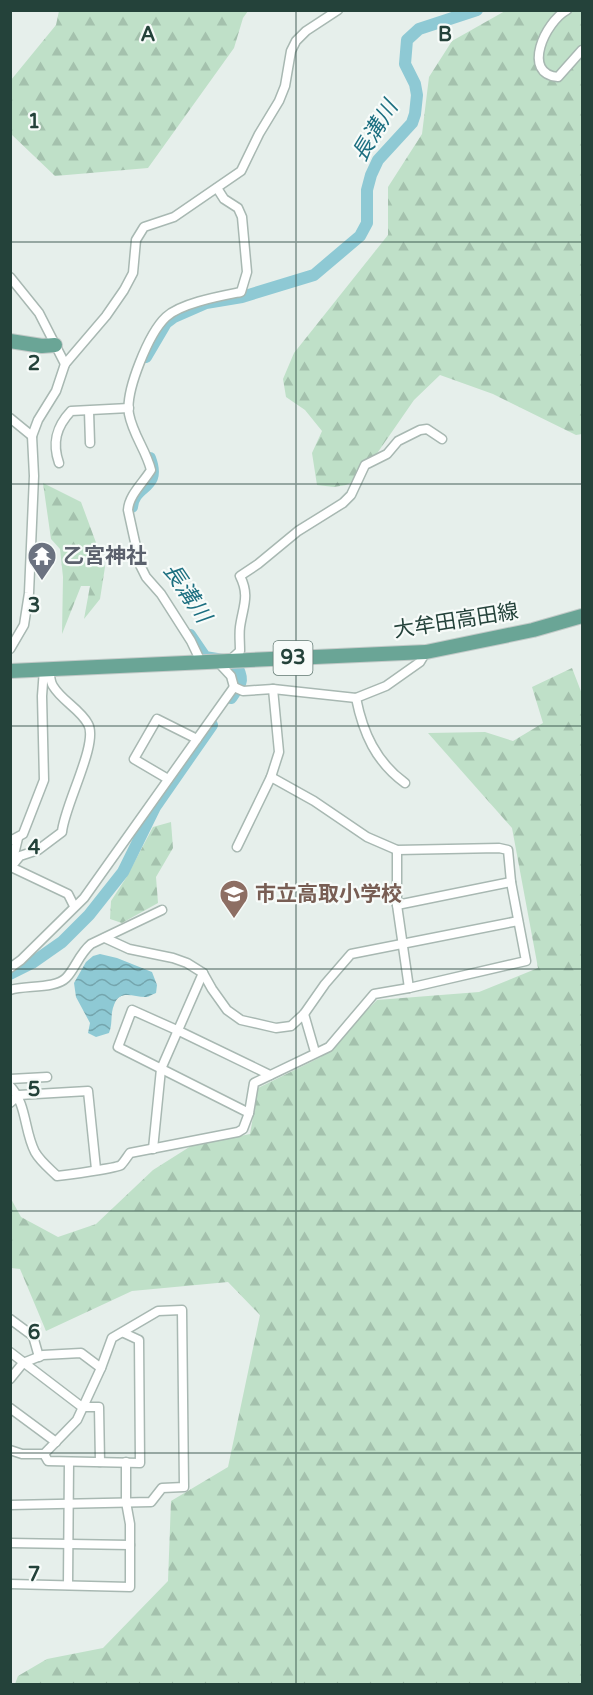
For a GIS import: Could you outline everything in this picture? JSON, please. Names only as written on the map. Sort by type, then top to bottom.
[{"type":"main road","points":[[10,341],[42,346],[55,345]]},
{"type":"main road","name":"大牟田高田線","points":[[10,670],[426,652],[533,630],[582,616]]},
{"type":"street","points":[[10,650],[24,625],[29,593],[34,476],[33,436],[38,420],[56,391],[65,364],[106,316],[124,290],[133,273],[136,240],[144,227],[174,217],[241,171],[259,134],[279,101],[285,86],[291,51],[297,41],[306,31],[338,10]]},
{"type":"street","points":[[567,10],[554,19],[544,33],[540,45],[540,60],[544,72],[549,76],[558,77],[582,50]]},
{"type":"street","points":[[201,662],[191,641],[140,565],[128,510],[129,501],[151,470],[148,458],[133,432],[129,396],[143,354],[166,317],[208,298],[240,292],[247,272],[242,217],[238,208],[224,199],[217,188]]},
{"type":"street","points":[[10,277],[39,314],[65,364]]},
{"type":"street","points":[[59,463],[54,441],[59,427],[71,411],[129,408]]},
{"type":"street","points":[[89,411],[90,443]]},
{"type":"street","points":[[10,418],[33,436]]},
{"type":"street","points":[[234,687],[223,662],[240,651],[239,630],[246,587],[240,576],[298,531],[343,503],[351,495],[365,465],[387,454],[398,441],[427,429],[442,439]]},
{"type":"street","points":[[234,687],[243,691],[273,689],[356,698],[386,686],[420,662],[426,652]]},
{"type":"street","points":[[11,867],[14,840],[23,834],[44,780],[42,696],[46,668]]},
{"type":"street","points":[[11,867],[20,856],[38,850],[62,832],[77,781],[82,772],[91,735],[89,725],[81,714],[52,685],[46,668]]},
{"type":"street","points":[[10,968],[84,898],[234,687]]},
{"type":"street","points":[[237,847],[271,777],[279,752],[273,689]]},
{"type":"street","points":[[356,698],[360,721],[381,762],[405,783]]},
{"type":"street","points":[[168,780],[134,759],[158,719],[197,739]]},
{"type":"street","points":[[10,1086],[36,1153],[57,1176],[114,1168],[121,1165],[130,1153],[238,1132],[243,1129],[249,1113],[254,1083],[328,1047],[374,994],[526,961],[511,882],[508,850],[499,848],[397,850],[367,837],[314,801],[271,777]]},
{"type":"street","points":[[397,850],[398,905],[409,988]]},
{"type":"street","points":[[11,867],[68,894],[74,906]]},
{"type":"street","points":[[398,905],[511,882]]},
{"type":"street","points":[[10,990],[54,984],[66,978],[86,949],[162,910]]},
{"type":"street","points":[[105,938],[129,949],[187,963],[203,973],[227,1010],[241,1020],[276,1028],[291,1026],[304,1014],[325,984],[351,954],[518,921]]},
{"type":"street","points":[[153,1149],[161,1069],[203,973]]},
{"type":"street","points":[[249,1113],[118,1047],[132,1010],[270,1075]]},
{"type":"street","points":[[304,1014],[315,1052]]},
{"type":"street","points":[[10,1079],[47,1077]]},
{"type":"street","points":[[14,1098],[88,1091],[96,1169]]},
{"type":"street","points":[[10,1450],[21,1454],[44,1454],[77,1420],[112,1338],[158,1311],[182,1310],[184,1487],[162,1488],[151,1502],[10,1505]]},
{"type":"street","points":[[10,1319],[33,1336],[39,1357]]},
{"type":"street","points":[[44,1454],[48,1461],[140,1463],[139,1340],[124,1333]]},
{"type":"street","points":[[10,1352],[82,1407],[99,1407],[100,1462]]},
{"type":"street","points":[[10,1379],[23,1363],[39,1357],[81,1353],[101,1368]]},
{"type":"street","points":[[10,1408],[56,1442]]},
{"type":"street","points":[[68,1585],[69,1462]]},
{"type":"street","points":[[10,1584],[129,1587],[130,1524],[126,1502],[126,1462]]},
{"type":"street","points":[[10,1543],[130,1545]]},
{"type":"green space","points":[[59,10],[248,11],[243,18],[234,48],[148,168],[55,176],[11,134],[10,83],[56,25]]},
{"type":"green space","points":[[505,11],[582,11],[582,434],[576,435],[493,394],[440,375],[414,400],[360,478],[346,485],[334,487],[317,485],[312,453],[322,431],[305,410],[286,397],[283,379],[294,353],[388,235],[388,187],[422,134],[429,77],[452,41]]},
{"type":"green space","points":[[43,483],[81,502],[105,567],[100,599],[84,619],[90,586],[81,586],[62,634],[63,577],[60,549],[51,539]]},
{"type":"green space","points":[[572,668],[582,694],[582,1684],[15,1684],[18,1676],[47,1659],[103,1648],[168,1581],[171,1501],[228,1467],[260,1315],[228,1282],[132,1291],[46,1331],[20,1269],[11,1268],[10,1197],[21,1217],[58,1237],[96,1224],[153,1170],[191,1146],[250,1134],[258,1088],[321,1057],[377,1000],[479,992],[538,968],[512,828],[428,733],[485,732],[513,741],[543,723],[532,687]]},
{"type":"green space","points":[[171,822],[173,848],[156,877],[158,903],[122,923],[110,919],[111,901],[153,827]]},
{"type":"water","points":[[100,954],[152,972],[157,985],[156,993],[148,997],[124,995],[120,997],[113,1008],[109,1033],[96,1037],[88,1033],[90,1023],[76,997],[74,983],[86,962]]},
{"type":"waterway","name":"長溝川","points":[[146,357],[166,323],[174,317],[206,303],[242,297],[314,275],[360,236],[367,223],[367,190],[371,175],[378,160],[412,123],[415,114],[417,95],[415,84],[405,64],[407,40],[419,29],[477,10]]},
{"type":"waterway","name":"長溝川","points":[[132,507],[137,494],[153,476],[150,458]]},
{"type":"waterway","name":"長溝川","points":[[190,635],[205,657],[235,662],[241,681],[231,698]]},
{"type":"waterway","name":"長溝川","points":[[10,974],[32,963],[62,942],[89,915],[123,872],[155,807],[212,725]]},
{"type":"place","name":"乙宮神社","points":[[42,582]]},
{"type":"place","name":"市立高取小学校","points":[[234,920]]}]
